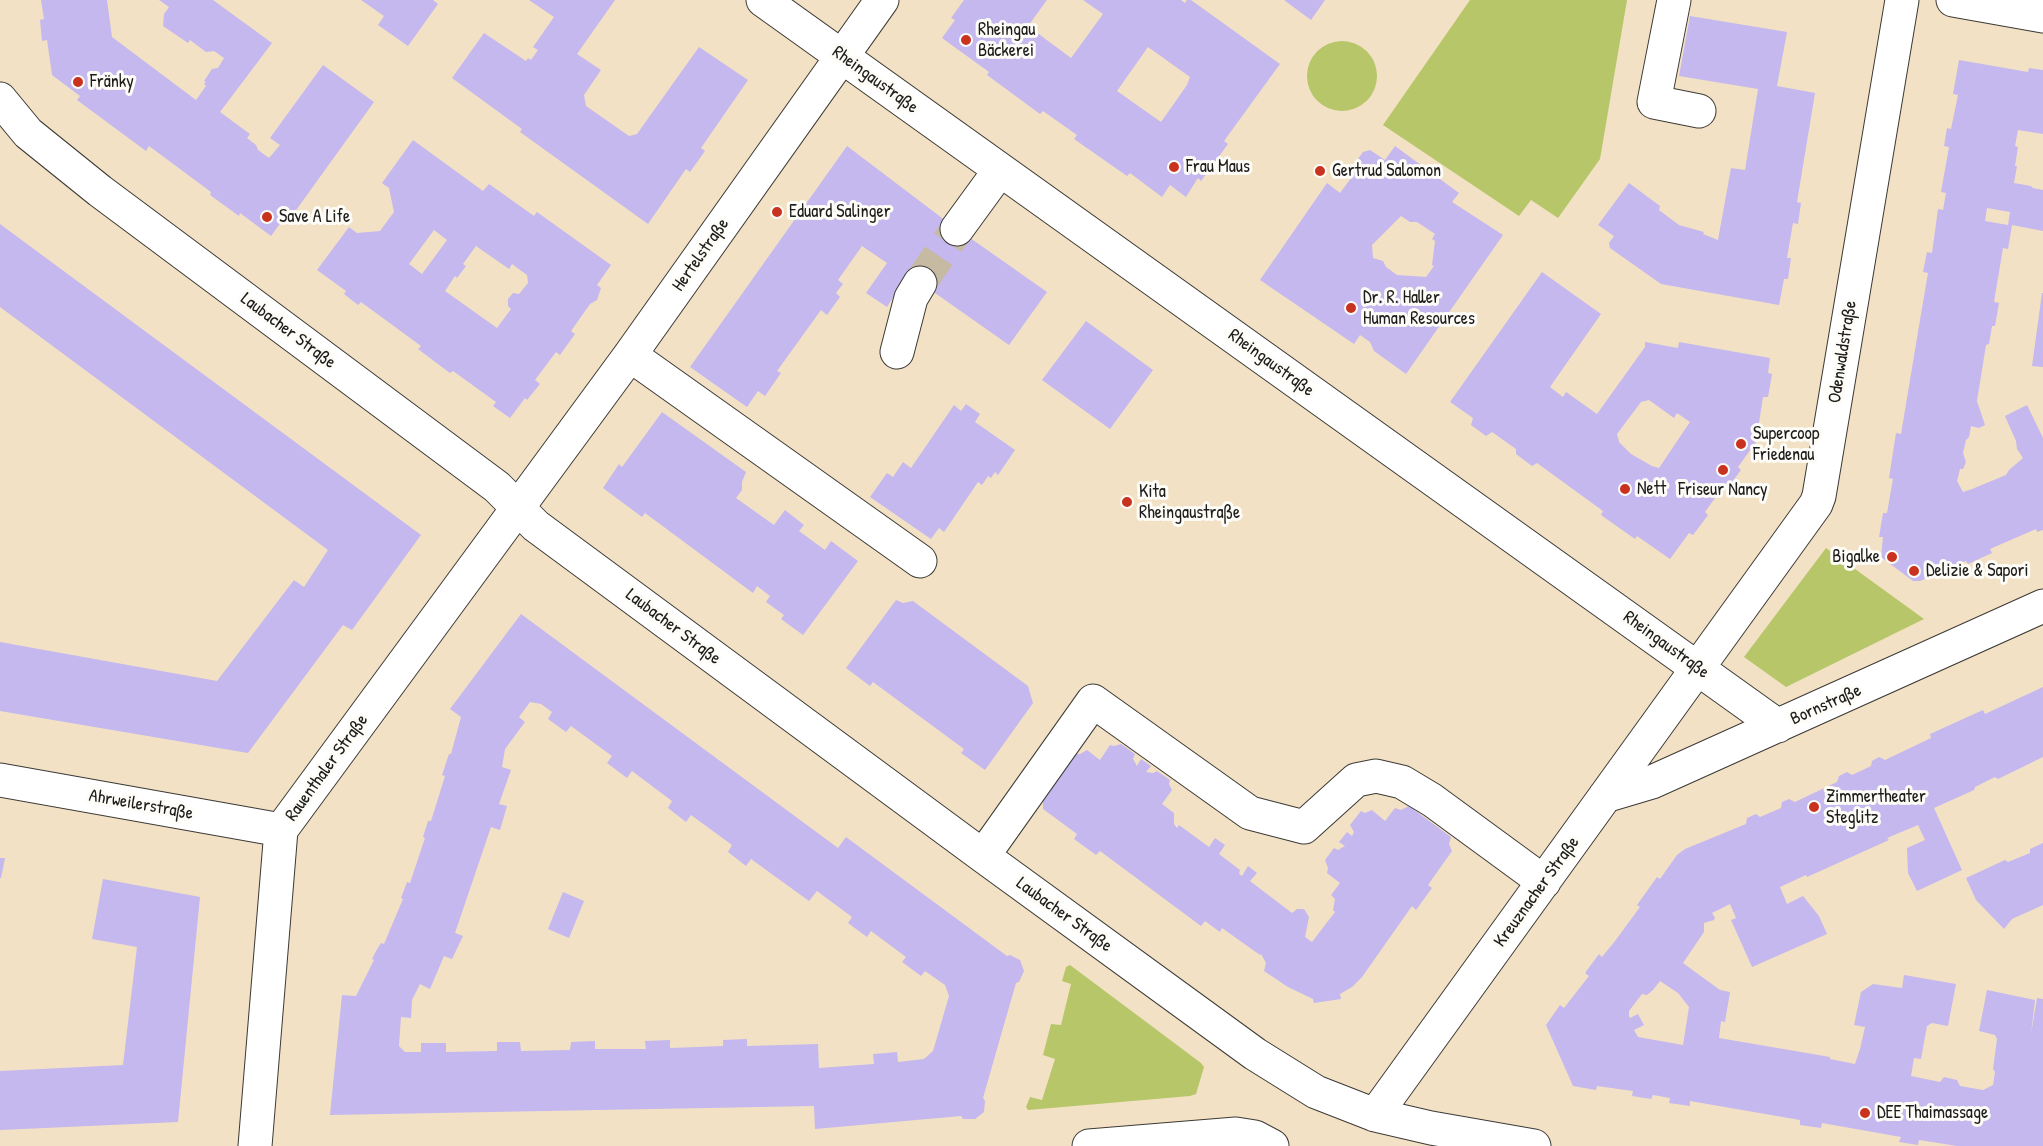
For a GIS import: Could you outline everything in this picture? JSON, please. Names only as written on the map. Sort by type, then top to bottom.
[{"type":"street","name":"Rheingaustraße","points":[[763,0],[1778,726]]},
{"type":"street","name":"Hertelstraße","points":[[518,508],[630,355],[882,0]]},
{"type":"street","points":[[1674,0],[1654,102],[1699,111]]},
{"type":"street","name":"Odenwaldstraße","points":[[1697,667],[1806,519],[1819,496],[1902,0]]},
{"type":"street","points":[[1953,0],[2043,16]]},
{"type":"street","name":"Laubacher Straße","points":[[0,99],[28,133],[100,191],[497,487],[536,526],[983,856],[1285,1074],[1331,1099],[1375,1115],[1431,1128],[1534,1146]]},
{"type":"street","points":[[957,229],[1000,170]]},
{"type":"street","points":[[897,352],[911,298],[920,283]]},
{"type":"street","points":[[630,355],[920,561]]},
{"type":"street","name":"Rauenthaler Straße","points":[[255,1146],[281,830],[518,508]]},
{"type":"street","name":"Bornstraße","points":[[1605,796],[1652,782],[2043,606]]},
{"type":"street","name":"Kreuznacher Straße","points":[[1375,1115],[1697,667]]},
{"type":"street","points":[[983,856],[1093,701],[1250,813],[1304,827],[1356,780],[1376,776],[1402,782],[1432,800],[1544,882]]},
{"type":"street","name":"Ahrweilerstraße","points":[[0,780],[281,830]]},
{"type":"street","points":[[1089,1146],[1236,1134],[1255,1137],[1272,1146]]},
{"type":"green space","points":[[1470,0],[1627,0],[1600,159],[1558,218],[1531,200],[1519,216],[1383,125]]},
{"type":"green space","points":[[1342,41],[1355,44],[1367,51],[1374,63],[1377,76],[1374,89],[1367,101],[1355,108],[1342,111],[1329,108],[1317,101],[1310,89],[1307,76],[1310,63],[1317,51],[1329,44]]},
{"type":"green space","points":[[1826,548],[1924,619],[1786,687],[1744,657]]},
{"type":"green space","points":[[1070,965],[1201,1063],[1204,1067],[1196,1094],[1028,1110],[1026,1107],[1030,1097],[1042,1100],[1055,1059],[1043,1055],[1051,1024],[1061,1025],[1071,984],[1062,981],[1066,967]]},
{"type":"building","points":[[41,0],[107,0],[112,37],[196,100],[206,86],[204,81],[212,69],[218,68],[224,58],[214,51],[206,52],[190,40],[188,43],[163,26],[164,14],[169,7],[159,0],[213,0],[272,43],[220,112],[250,134],[247,138],[269,158],[280,145],[270,138],[323,65],[374,102],[294,213],[290,210],[271,236],[210,195],[211,192],[149,146],[146,151],[77,100],[80,96],[52,75],[47,40],[42,41],[40,20],[44,19]]},
{"type":"building","points":[[361,0],[433,0],[438,4],[408,46],[378,25],[384,16]]},
{"type":"building","points":[[529,0],[615,0],[577,54],[601,70],[584,95],[586,106],[629,136],[637,134],[699,47],[748,80],[701,148],[705,151],[690,172],[686,169],[648,224],[520,132],[522,129],[452,78],[484,33],[526,61],[528,58],[531,60],[538,50],[533,47],[554,17]]},
{"type":"building","points":[[964,0],[1047,0],[1028,26],[1071,58],[1103,14],[1083,0],[1181,0],[1185,3],[1191,0],[1280,64],[1224,141],[1228,144],[1201,181],[1198,178],[1186,197],[1170,185],[1162,197],[1130,173],[1127,176],[1074,139],[1077,135],[1043,111],[1040,114],[987,75],[989,72],[942,38],[955,20],[951,18]],"holes":[[[1148,47],[1190,77],[1187,85],[1161,122],[1117,91]]]},
{"type":"building","points":[[1284,0],[1325,0],[1311,20]]},
{"type":"building","points":[[1690,16],[1787,32],[1777,86],[1815,93],[1797,202],[1801,203],[1798,224],[1793,223],[1787,258],[1791,258],[1788,279],[1784,279],[1779,305],[1661,284],[1610,248],[1609,243],[1614,236],[1598,225],[1629,183],[1660,206],[1659,210],[1679,225],[1704,232],[1703,234],[1718,240],[1731,168],[1745,170],[1758,89],[1679,76]]},
{"type":"building","points":[[1959,60],[2028,72],[2029,68],[2043,70],[2043,134],[2018,130],[2014,183],[2043,190],[2043,231],[2012,225],[2008,249],[2003,248],[1994,302],[1999,303],[1995,326],[1992,326],[1989,344],[1986,345],[1977,401],[1985,425],[1979,428],[1971,426],[1963,453],[1966,462],[1963,469],[1960,469],[1957,481],[1963,492],[1972,489],[2006,475],[2023,458],[2017,449],[2005,416],[2027,405],[2043,438],[2043,530],[2037,532],[2036,529],[1990,549],[1992,553],[1968,564],[1966,561],[1920,581],[1913,581],[1881,557],[1883,537],[1879,537],[1883,513],[1887,513],[1893,479],[1889,478],[1896,433],[1901,434],[1928,273],[1923,272],[1927,252],[1932,253],[1938,209],[1943,210],[1946,193],[1941,192],[1949,147],[1944,146],[1947,128],[1951,129],[1958,95],[1953,94]],"holes":[[[1987,208],[2010,212],[2008,225],[1985,221]]]},
{"type":"building","points":[[413,140],[483,191],[489,184],[534,216],[537,212],[611,265],[597,285],[601,288],[597,300],[590,304],[571,331],[575,334],[560,355],[556,352],[535,380],[540,384],[527,400],[525,398],[510,418],[493,406],[496,402],[453,371],[450,373],[418,349],[421,346],[361,302],[358,305],[344,294],[346,291],[317,270],[349,227],[357,233],[380,231],[394,212],[389,188],[382,183]],"holes":[[[434,230],[447,240],[422,274],[409,264]],[[476,246],[509,269],[512,264],[527,275],[528,283],[519,294],[513,293],[508,299],[508,306],[511,309],[497,328],[445,291],[455,276],[457,278],[466,266],[463,264]]]},
{"type":"building","points":[[847,146],[946,221],[1047,292],[1009,345],[908,274],[887,307],[866,293],[887,263],[862,246],[838,280],[843,284],[836,293],[840,297],[827,315],[821,310],[777,371],[781,373],[765,396],[758,391],[747,407],[690,367]]},
{"type":"building","points":[[1395,146],[1459,193],[1452,202],[1503,235],[1406,374],[1374,351],[1370,342],[1360,335],[1354,344],[1260,280],[1327,183],[1340,193],[1354,174],[1349,171],[1363,152],[1370,150],[1385,160]],"holes":[[[1401,216],[1410,222],[1417,222],[1435,234],[1432,239],[1435,241],[1432,265],[1434,266],[1426,277],[1397,275],[1386,267],[1383,261],[1373,258],[1372,245]]]},
{"type":"building","points":[[0,224],[421,535],[352,630],[343,625],[248,753],[0,711],[0,642],[217,681],[294,580],[304,587],[328,550],[0,307]]},
{"type":"building","points":[[1542,272],[1601,314],[1550,387],[1563,397],[1566,392],[1597,414],[1645,347],[1645,342],[1678,348],[1679,342],[1770,358],[1768,373],[1772,374],[1768,397],[1763,397],[1756,442],[1738,467],[1741,470],[1726,490],[1722,488],[1705,512],[1708,515],[1693,535],[1689,533],[1670,559],[1637,536],[1635,539],[1601,515],[1603,511],[1537,463],[1532,466],[1516,454],[1516,449],[1492,432],[1486,436],[1471,425],[1473,418],[1450,402]],"holes":[[[1649,400],[1674,418],[1677,413],[1690,422],[1659,468],[1631,454],[1619,442],[1617,434],[1641,402]]]},
{"type":"building","points":[[2043,293],[2043,367],[2032,366]]},
{"type":"building","points":[[1086,321],[1153,370],[1110,429],[1042,380]]},
{"type":"building","points":[[966,404],[980,414],[975,422],[1015,450],[998,475],[995,472],[991,478],[988,476],[982,485],[978,482],[944,532],[939,528],[931,539],[870,497],[887,473],[893,477],[903,462],[911,468],[954,405],[961,411]]},
{"type":"building","points":[[662,412],[746,472],[742,490],[736,498],[774,525],[785,510],[804,525],[799,531],[825,550],[831,541],[858,561],[803,635],[781,619],[784,615],[766,602],[770,596],[757,586],[753,593],[645,513],[642,517],[603,488],[619,464],[622,467]]},
{"type":"building","points":[[896,600],[903,603],[913,601],[1028,686],[1033,703],[985,770],[961,753],[964,749],[873,682],[870,686],[846,668]]},
{"type":"building","points":[[521,614],[838,848],[846,837],[1007,956],[1010,955],[1020,960],[1024,971],[1019,982],[1016,983],[983,1098],[984,1112],[975,1119],[963,1119],[961,1116],[815,1129],[814,1106],[330,1115],[342,995],[356,996],[374,960],[372,959],[376,951],[381,943],[384,944],[403,899],[401,898],[407,882],[410,883],[425,838],[423,837],[428,821],[431,821],[445,776],[442,775],[449,754],[451,754],[461,717],[450,709]],"holes":[[[530,702],[541,704],[552,712],[548,719],[566,732],[571,726],[612,756],[607,763],[627,778],[632,771],[672,801],[668,808],[686,822],[691,815],[732,845],[728,852],[746,866],[751,859],[809,901],[817,891],[852,917],[848,923],[867,937],[871,931],[906,957],[902,962],[921,976],[925,971],[945,985],[949,996],[933,1051],[924,1059],[898,1062],[897,1052],[873,1054],[874,1064],[819,1068],[818,1044],[747,1046],[747,1039],[723,1040],[723,1046],[670,1048],[670,1040],[645,1041],[646,1049],[595,1049],[595,1041],[571,1042],[570,1050],[521,1051],[520,1042],[497,1042],[497,1051],[446,1052],[446,1043],[421,1043],[421,1052],[405,1052],[399,1046],[401,1017],[411,1018],[412,1000],[420,984],[430,989],[444,956],[452,959],[463,936],[455,933],[491,827],[500,830],[507,806],[499,804],[511,770],[502,767],[505,749],[525,722],[519,717]]]},
{"type":"building","points":[[2043,687],[2043,757],[1998,779],[1995,777],[1975,787],[1974,790],[1934,808],[1962,870],[1917,891],[1908,873],[1907,848],[1925,840],[1918,825],[1807,877],[1806,875],[1780,887],[1787,904],[1803,896],[1819,916],[1827,934],[1752,967],[1731,920],[1736,918],[1730,904],[1712,913],[1714,920],[1704,923],[1704,932],[1683,963],[1720,990],[1730,992],[1725,1022],[1721,1021],[1719,1038],[1830,1057],[1830,1059],[1855,1064],[1865,1027],[1854,1025],[1861,992],[1873,984],[1902,988],[1904,975],[1956,984],[1948,1026],[1932,1023],[1927,1026],[1921,1059],[1914,1058],[1911,1076],[1940,1082],[1944,1077],[1957,1080],[1960,1086],[1983,1090],[1993,1085],[1997,1039],[1995,1035],[1979,1031],[1987,990],[2035,1000],[2031,1034],[2037,998],[2043,999],[2043,1146],[1957,1146],[1919,1140],[1918,1145],[1899,1142],[1901,1137],[1822,1123],[1821,1128],[1800,1125],[1800,1120],[1690,1101],[1690,1106],[1669,1103],[1670,1098],[1653,1095],[1651,1099],[1632,1096],[1633,1091],[1597,1086],[1596,1090],[1573,1086],[1546,1025],[1560,1005],[1564,1008],[1589,976],[1585,973],[1599,954],[1602,957],[1615,941],[1640,907],[1637,905],[1657,877],[1660,879],[1677,855],[1685,849],[1746,824],[1747,818],[1756,814],[1760,817],[1781,808],[1782,802],[1789,799],[1795,802],[1837,782],[1839,776],[1847,772],[1852,775],[1871,766],[1872,761],[1879,757],[1885,760],[1931,738],[1930,734],[1983,710],[1985,714]],"holes":[[[1660,981],[1678,993],[1689,1007],[1683,1045],[1638,1037],[1634,1030],[1644,1025],[1638,1014],[1630,1018],[1629,1011],[1642,994],[1647,995]]]},
{"type":"building","points":[[1121,744],[1135,754],[1133,759],[1137,766],[1141,759],[1151,766],[1146,772],[1157,771],[1170,780],[1172,790],[1162,804],[1174,813],[1174,824],[1177,828],[1179,825],[1209,847],[1215,838],[1225,845],[1219,854],[1240,870],[1239,874],[1242,876],[1248,866],[1257,873],[1250,881],[1292,913],[1297,909],[1304,909],[1309,917],[1305,937],[1312,942],[1335,912],[1333,910],[1335,899],[1331,895],[1340,883],[1327,873],[1325,860],[1334,848],[1338,850],[1345,846],[1339,842],[1347,832],[1352,836],[1354,832],[1350,825],[1361,811],[1365,813],[1372,810],[1385,821],[1395,808],[1401,810],[1409,806],[1451,837],[1449,844],[1452,851],[1428,885],[1432,888],[1416,910],[1412,906],[1362,977],[1340,994],[1341,999],[1314,1003],[1313,999],[1288,987],[1264,971],[1266,963],[1261,954],[1222,928],[1220,932],[1205,921],[1201,926],[1100,851],[1096,855],[1074,839],[1077,834],[1043,809],[1043,797],[1074,754],[1087,750],[1100,760],[1110,745]]},
{"type":"building","points":[[2043,843],[2043,905],[2012,919],[2004,929],[1976,900],[1966,878],[2005,860],[2008,862],[2030,853],[2030,849]]},
{"type":"building","points":[[0,858],[5,858],[1,878],[0,878]]},
{"type":"building","points":[[103,879],[200,897],[178,1122],[0,1130],[0,1071],[123,1065],[137,947],[92,939]]},
{"type":"building","points":[[563,892],[584,901],[569,938],[548,929]]},
{"type":"tunnel","points":[[920,283],[957,229]]},
{"type":"place","name":"Rheingau Bäckerei","points":[[966,40]]},
{"type":"place","name":"Fränky","points":[[78,82]]},
{"type":"place","name":"Frau Maus","points":[[1174,167]]},
{"type":"place","name":"Gertrud Salomon","points":[[1320,171]]},
{"type":"place","name":"Eduard Salinger","points":[[777,212]]},
{"type":"place","name":"Save A Life","points":[[267,217]]},
{"type":"place","name":"Dr. R. Haller Human Resources","points":[[1351,308]]},
{"type":"place","name":"Supercoop Friedenau","points":[[1741,444]]},
{"type":"place","name":"Friseur Nancy","points":[[1723,470]]},
{"type":"place","name":"Nett","points":[[1625,489]]},
{"type":"place","name":"Kita Rheingaustraße","points":[[1127,502]]},
{"type":"place","name":"Bigalke","points":[[1892,557]]},
{"type":"place","name":"Delizie & Sapori","points":[[1914,571]]},
{"type":"place","name":"Zimmertheater Steglitz","points":[[1814,807]]},
{"type":"place","name":"DEE Thaimassage","points":[[1865,1113]]}]
